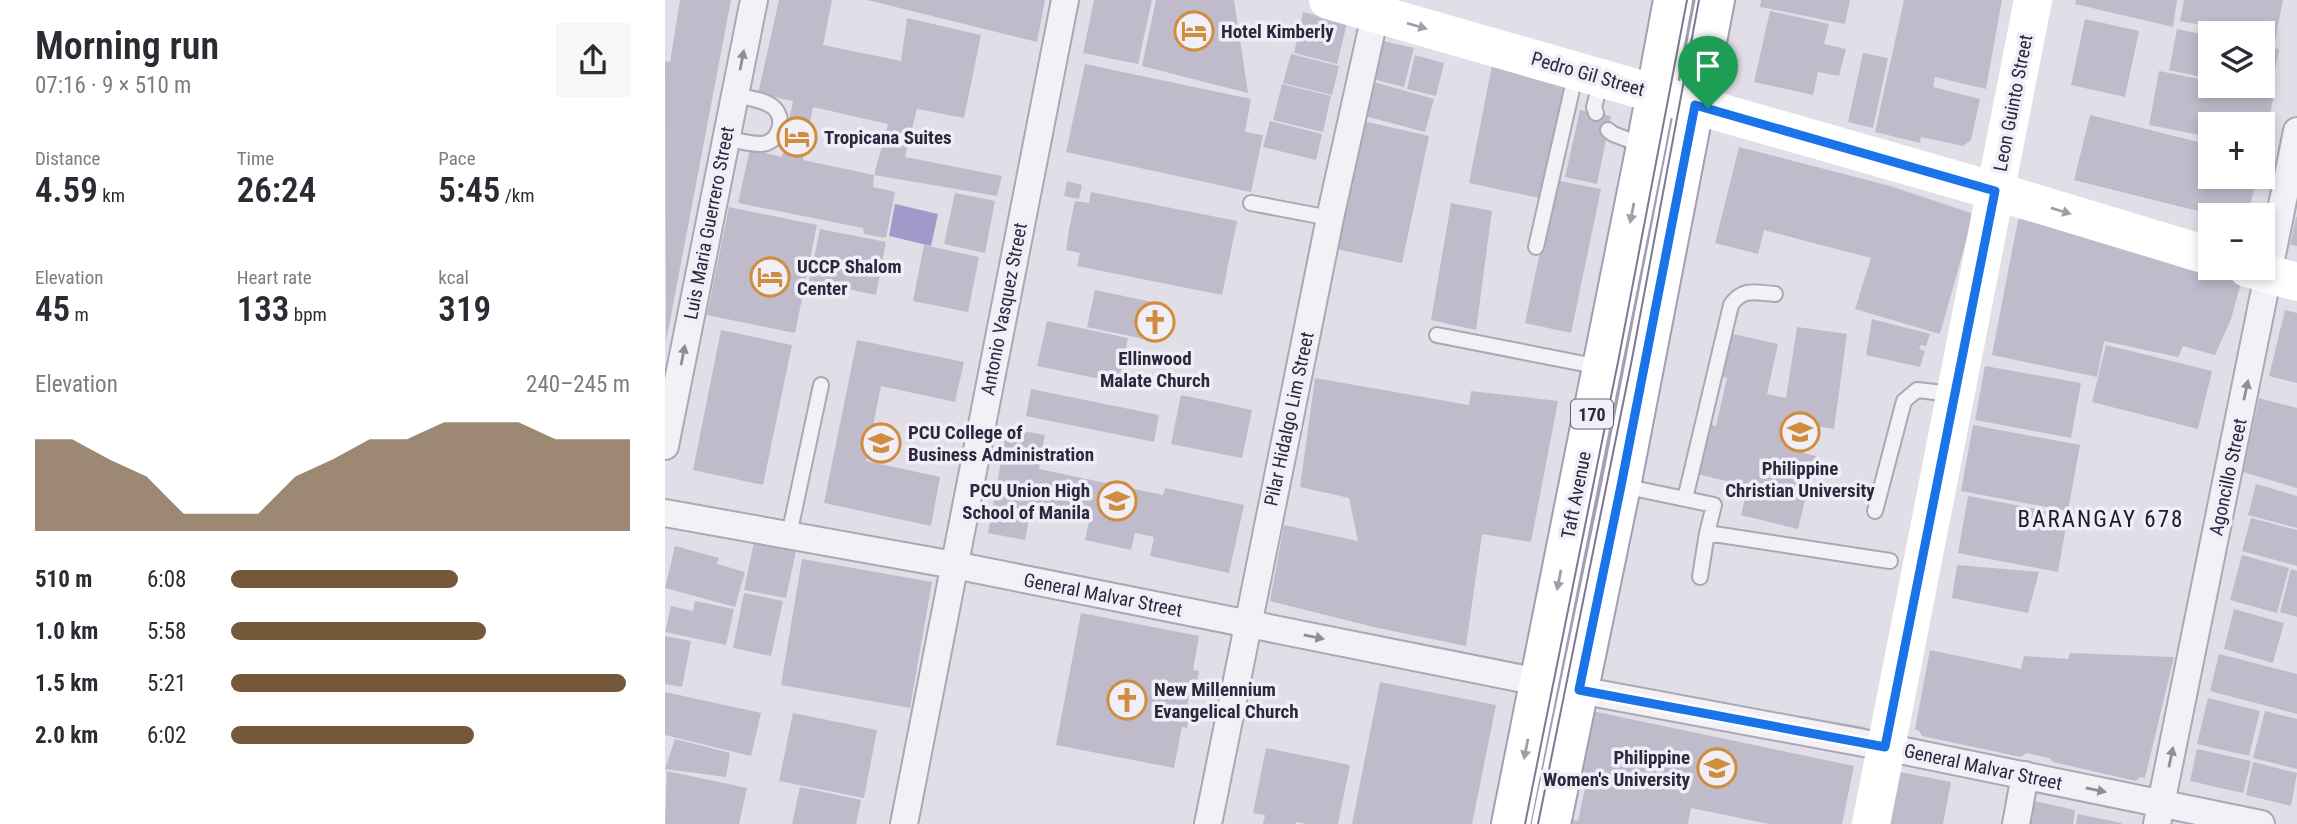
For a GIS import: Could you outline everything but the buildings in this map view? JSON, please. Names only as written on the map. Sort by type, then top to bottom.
[{"type":"street","name":"Luis Maria Guerrero Street","points":[[665,446],[754,0]]},
{"type":"street","name":"Antonio Vasquez Street","points":[[904,824],[1065,0]]},
{"type":"street","name":"Pedro Gil Street","points":[[1328,0],[1377,7],[1591,87],[1656,93],[2198,252]]},
{"type":"street","name":"Taft Avenue","points":[[1511,824],[1673,0]]},
{"type":"street","name":"170","points":[[1551,824],[1621,486],[1715,0]]},
{"type":"street","name":"Leon Guinto Street","points":[[1871,824],[2033,0]]},
{"type":"street","name":"Pilar Hidalgo Lim Street","points":[[1209,824],[1330,218],[1377,7]]},
{"type":"street","name":"Agoncillo Street","points":[[2275,253],[2297,131]]},
{"type":"street","name":"Agoncillo Street","points":[[2159,814],[2270,280]]},
{"type":"street","name":"General Malvar Street","points":[[665,513],[954,565],[1539,682]]},
{"type":"street","name":"General Malvar Street","points":[[1579,690],[2025,775],[2159,814],[2261,824]]},
{"type":"street","points":[[2015,824],[2025,775]]},
{"type":"lane","points":[[1536,247],[1591,87]]},
{"type":"lane","points":[[726,139],[759,144],[770,142],[778,136],[780,120],[776,110],[767,103],[735,95]]},
{"type":"lane","points":[[1608,130],[1646,146]]},
{"type":"lane","points":[[1251,203],[1330,218]]},
{"type":"lane","points":[[1685,499],[1731,304],[1745,292],[1775,294]]},
{"type":"lane","points":[[1437,335],[1602,368]]},
{"type":"lane","points":[[789,536],[821,385]]},
{"type":"lane","points":[[1875,510],[1904,401],[1917,390],[1955,394]]},
{"type":"lane","points":[[1621,486],[1714,505],[1700,577]]},
{"type":"lane","points":[[1707,533],[1890,561]]},
{"type":"shaded area","points":[[895,204],[938,214],[931,246],[889,236]]},
{"type":"tram line","points":[[1525,824],[1619,357],[1687,0]]},
{"type":"tram line","points":[[1538,824],[1632,359],[1699,0]]},
{"type":"place","name":"Hotel Kimberly","points":[[1194,31]]},
{"type":"place","name":"Tropicana Suites","points":[[797,137]]},
{"type":"place","name":"UCCP Shalom Center","points":[[770,277]]},
{"type":"place","name":"Ellinwood Malate Church","points":[[1155,322]]},
{"type":"place","name":"Philippine Christian University","points":[[1800,432]]},
{"type":"place","name":"PCU College of Business Administration","points":[[881,443]]},
{"type":"place","name":"PCU Union High School of Manila","points":[[1117,501]]},
{"type":"place","name":"New Millennium Evangelical Church","points":[[1127,700]]},
{"type":"place","name":"Philippine Women's University","points":[[1717,768]]},
{"type":"district","name":"BARANGAY 678","points":[[2101,519]]},
{"type":"route","points":[[1695,105],[1708,108],[1995,191],[1885,747],[1579,690],[1695,105]]}]
